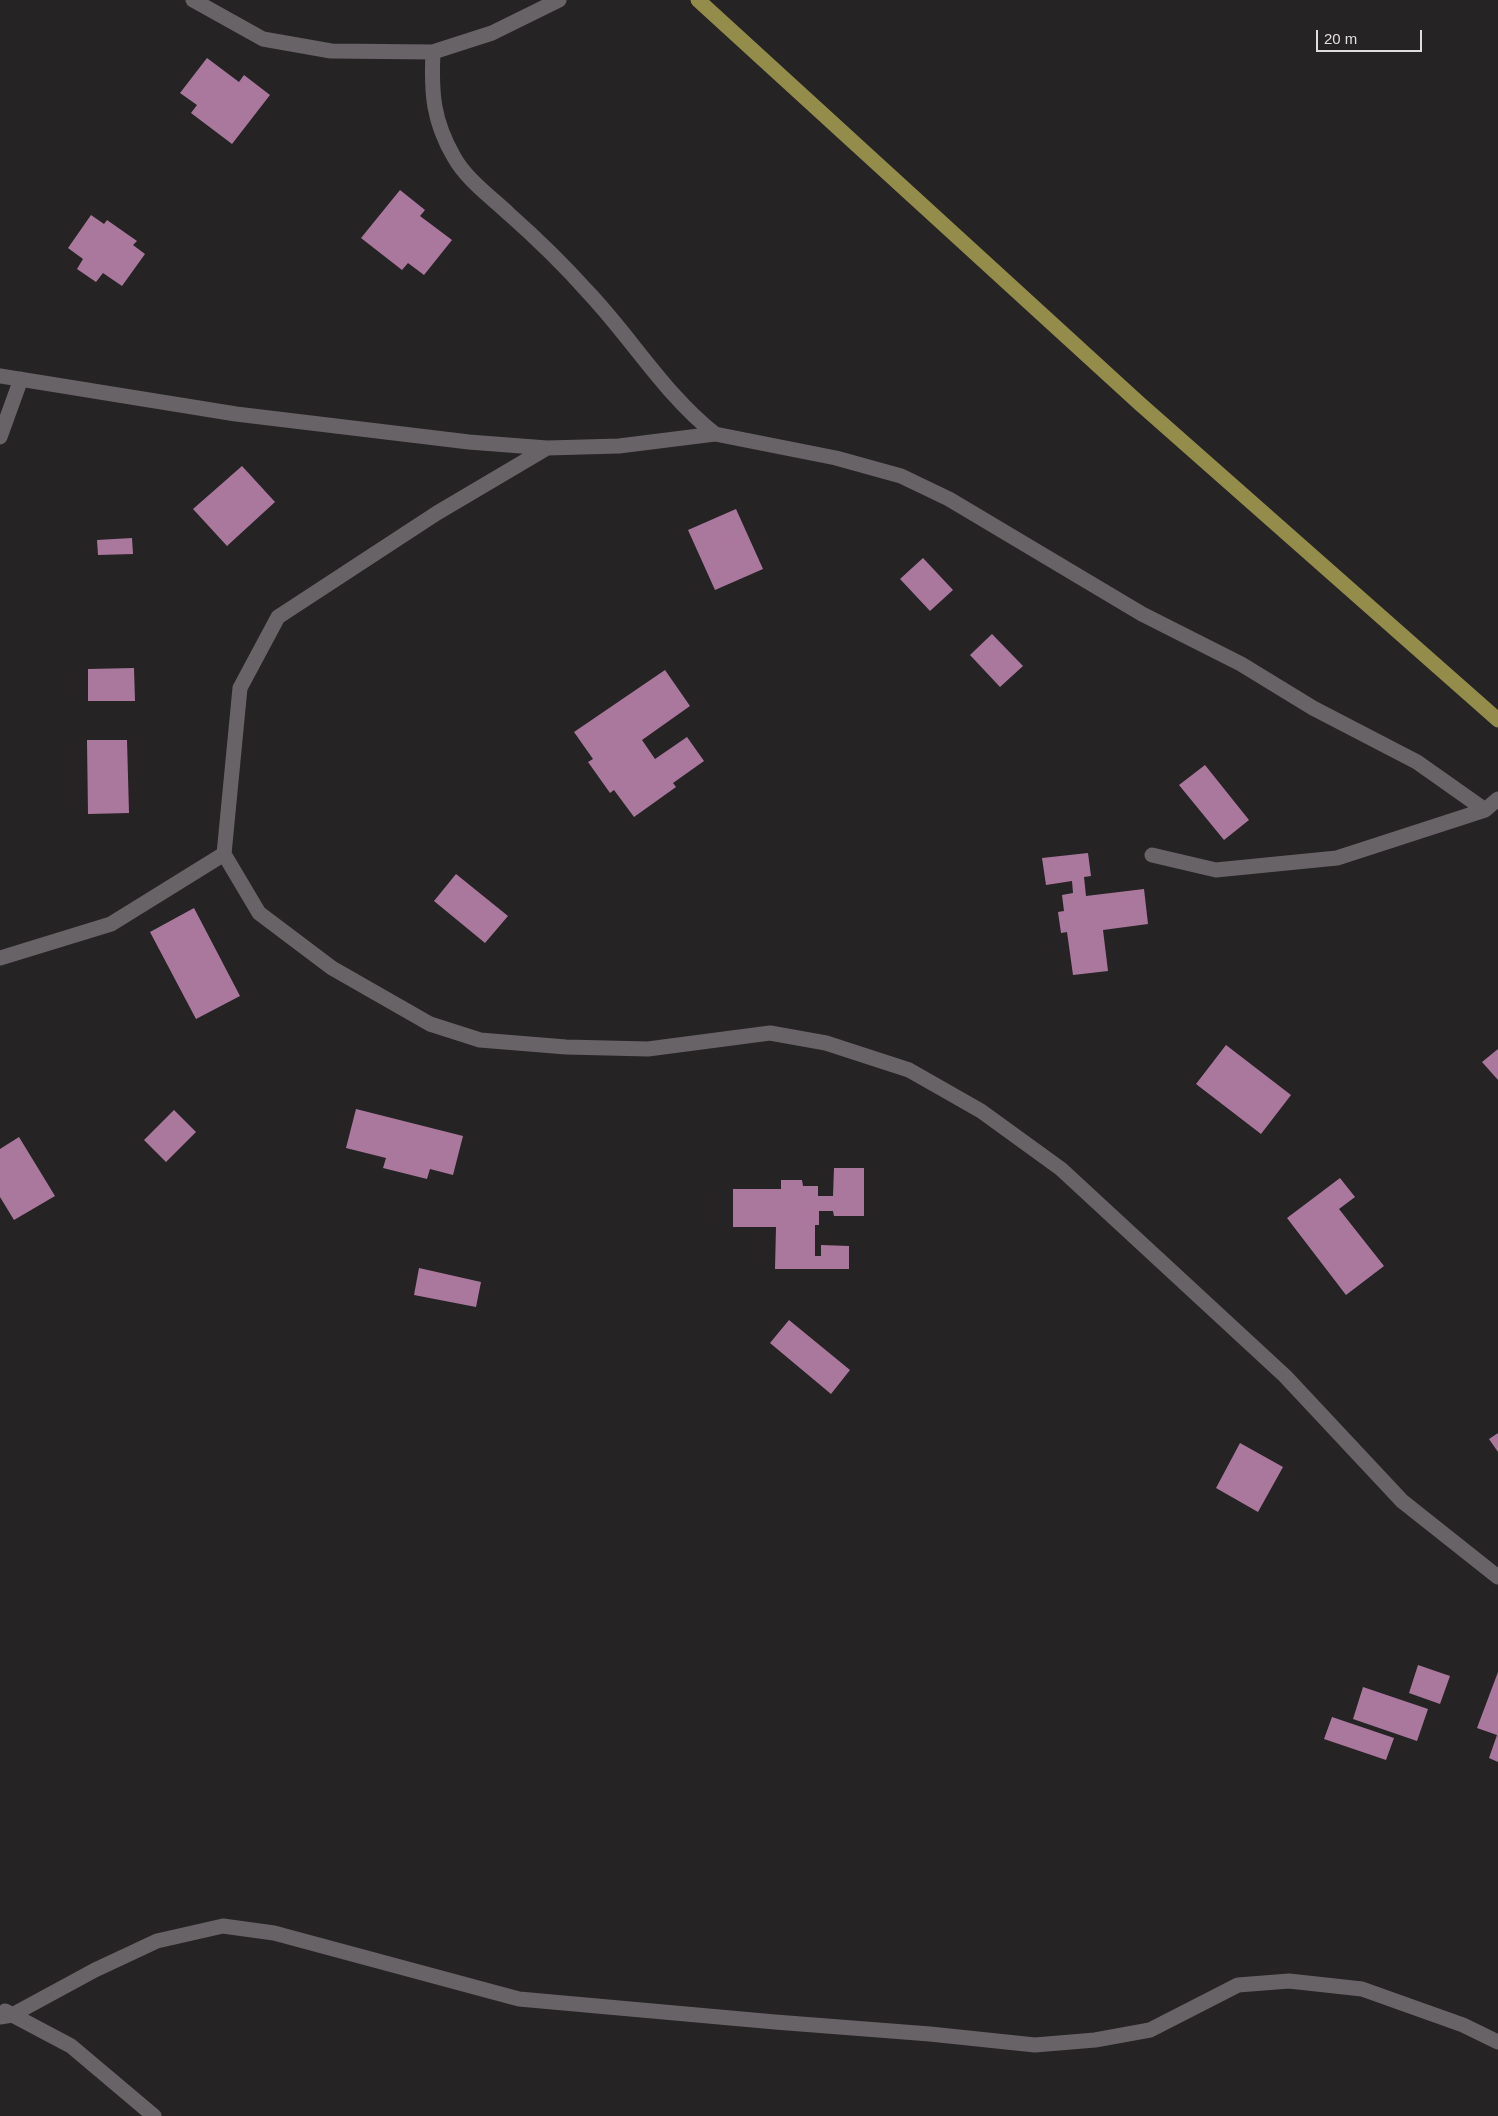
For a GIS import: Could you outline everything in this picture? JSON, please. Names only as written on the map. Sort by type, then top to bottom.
[{"type":"main road","points":[[698,0],[1138,403],[1498,720]]},
{"type":"street","points":[[193,0],[263,39],[331,51],[432,52],[492,33],[559,0]]},
{"type":"street","points":[[432,52],[431,92],[442,134],[455,160],[478,186],[536,238],[588,291],[693,417],[715,434]]},
{"type":"street","points":[[0,376],[236,414],[469,442],[547,448],[619,446],[715,434],[836,458],[901,476],[941,496],[1142,614],[1241,664],[1313,708],[1417,762],[1485,810]]},
{"type":"street","points":[[0,437],[21,379]]},
{"type":"street","points":[[547,448],[437,513],[278,617],[240,688],[224,854],[259,913],[332,968],[430,1024],[480,1040],[566,1047],[648,1049],[770,1033],[826,1043],[917,1075],[981,1111],[1061,1169],[1285,1376],[1402,1501],[1498,1577]]},
{"type":"street","points":[[1152,855],[1216,870],[1337,858],[1485,810],[1498,799]]},
{"type":"street","points":[[0,958],[111,924],[224,854]]},
{"type":"street","points":[[4,2014],[157,1941],[223,1926],[274,1933],[519,1999],[930,2034],[1036,2045],[1095,2040],[1150,2030],[1238,1985],[1289,1981],[1362,1989],[1464,2025],[1498,2042]]},
{"type":"street","points":[[4,2014],[71,2046],[154,2116]]},
{"type":"building","points":[[207,58],[239,82],[244,75],[270,95],[232,144],[191,113],[197,105],[180,93]]},
{"type":"building","points":[[400,190],[425,210],[420,216],[452,240],[424,275],[408,263],[402,270],[361,238]]},
{"type":"building","points":[[91,215],[104,224],[107,220],[137,241],[133,245],[145,254],[122,286],[103,273],[96,282],[77,269],[83,259],[68,248]]},
{"type":"building","points":[[242,466],[275,502],[227,546],[193,509]]},
{"type":"building","points":[[736,509],[763,569],[715,590],[688,530]]},
{"type":"building","points":[[132,538],[133,554],[98,555],[97,540]]},
{"type":"building","points":[[923,558],[953,590],[930,611],[900,579]]},
{"type":"building","points":[[992,634],[1023,666],[1000,687],[970,655]]},
{"type":"building","points":[[134,668],[135,701],[88,701],[88,669]]},
{"type":"building","points":[[665,670],[690,706],[642,740],[655,759],[687,737],[704,761],[673,783],[676,787],[634,817],[614,790],[610,793],[588,762],[593,759],[574,732]]},
{"type":"building","points":[[87,740],[127,740],[129,813],[88,814]]},
{"type":"building","points":[[1205,765],[1249,820],[1224,840],[1179,785]]},
{"type":"building","points":[[1088,853],[1091,876],[1084,877],[1086,896],[1144,889],[1148,924],[1103,930],[1108,971],[1073,975],[1067,932],[1061,933],[1058,912],[1064,911],[1062,895],[1073,893],[1072,881],[1046,885],[1042,858]]},
{"type":"building","points":[[456,874],[508,916],[485,943],[434,901]]},
{"type":"building","points":[[194,908],[240,996],[196,1019],[150,932]]},
{"type":"building","points":[[1226,1045],[1291,1095],[1261,1134],[1196,1084]]},
{"type":"building","points":[[1498,1049],[1498,1080],[1482,1062]]},
{"type":"building","points":[[356,1109],[463,1136],[453,1175],[430,1169],[427,1179],[383,1168],[386,1158],[346,1148]]},
{"type":"building","points":[[174,1110],[196,1132],[166,1162],[144,1140]]},
{"type":"building","points":[[19,1137],[55,1196],[14,1220],[0,1197],[0,1149]]},
{"type":"building","points":[[834,1168],[864,1168],[864,1216],[834,1216],[833,1211],[819,1211],[819,1225],[815,1225],[815,1256],[821,1256],[821,1245],[849,1246],[849,1269],[775,1269],[776,1227],[733,1227],[733,1189],[781,1189],[781,1180],[802,1180],[803,1186],[818,1186],[818,1196],[833,1196]]},
{"type":"building","points":[[1340,1178],[1355,1197],[1339,1209],[1384,1266],[1346,1295],[1287,1218]]},
{"type":"building","points":[[419,1268],[481,1282],[476,1307],[414,1295]]},
{"type":"building","points":[[789,1320],[850,1370],[831,1394],[770,1343]]},
{"type":"building","points":[[1498,1433],[1498,1452],[1489,1439]]},
{"type":"building","points":[[1240,1443],[1283,1467],[1258,1512],[1216,1488]]},
{"type":"building","points":[[1418,1665],[1450,1676],[1440,1704],[1409,1693]]},
{"type":"building","points":[[1498,1672],[1498,1762],[1489,1758],[1497,1735],[1477,1728]]},
{"type":"building","points":[[1363,1687],[1428,1709],[1417,1741],[1353,1719]]},
{"type":"building","points":[[1332,1717],[1394,1738],[1386,1760],[1324,1739]]}]
